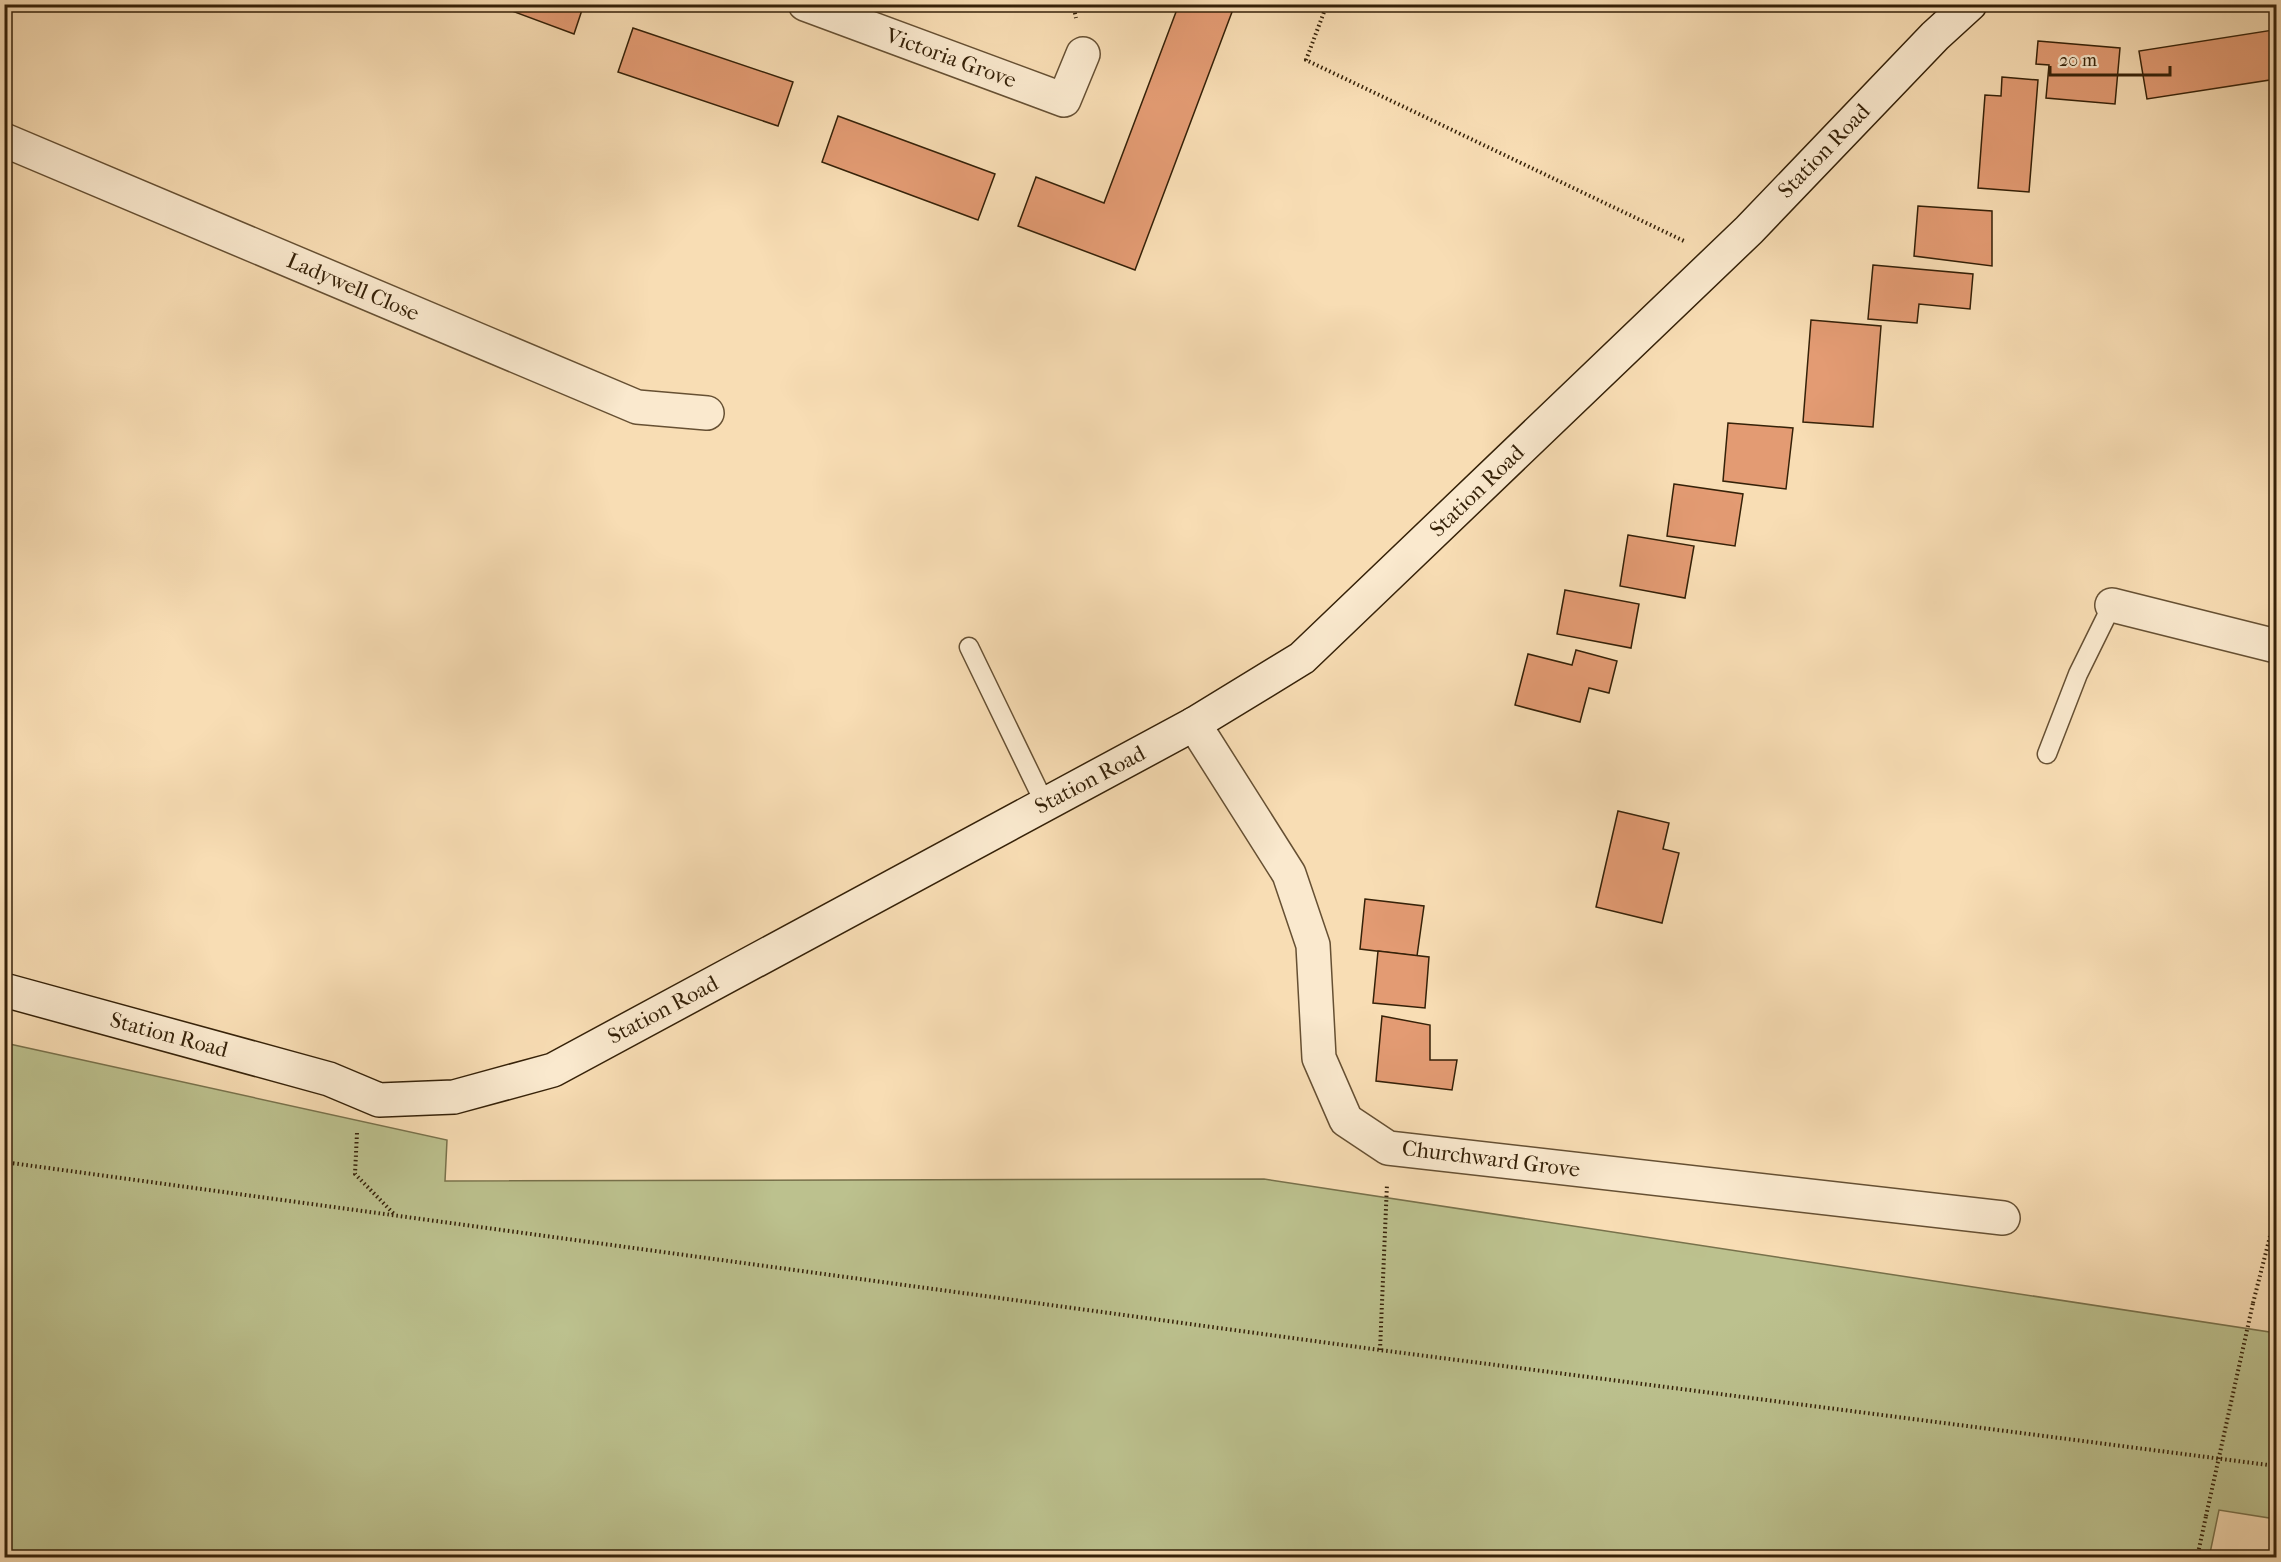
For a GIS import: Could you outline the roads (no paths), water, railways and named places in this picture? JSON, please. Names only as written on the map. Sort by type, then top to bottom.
[{"type":"street","name":"Victoria Grove","points":[[805,4],[840,10],[1064,100],[1083,54]]},
{"type":"street","name":"Station Road","points":[[4,990],[329,1079],[379,1100],[454,1097],[553,1070],[1194,724],[1302,658],[1720,258],[1935,36],[1970,4]]},
{"type":"street","name":"Ladywell Close","points":[[4,140],[637,407],[707,413]]},
{"type":"street","points":[[2112,605],[2277,646]]},
{"type":"street","name":"Churchward Grove","points":[[1194,724],[1289,874],[1313,945],[1318,1058],[1346,1120],[1388,1148],[2003,1218]]},
{"type":"lane","points":[[2047,754],[2078,674],[2112,605]]},
{"type":"lane","points":[[969,647],[1046,804]]}]
